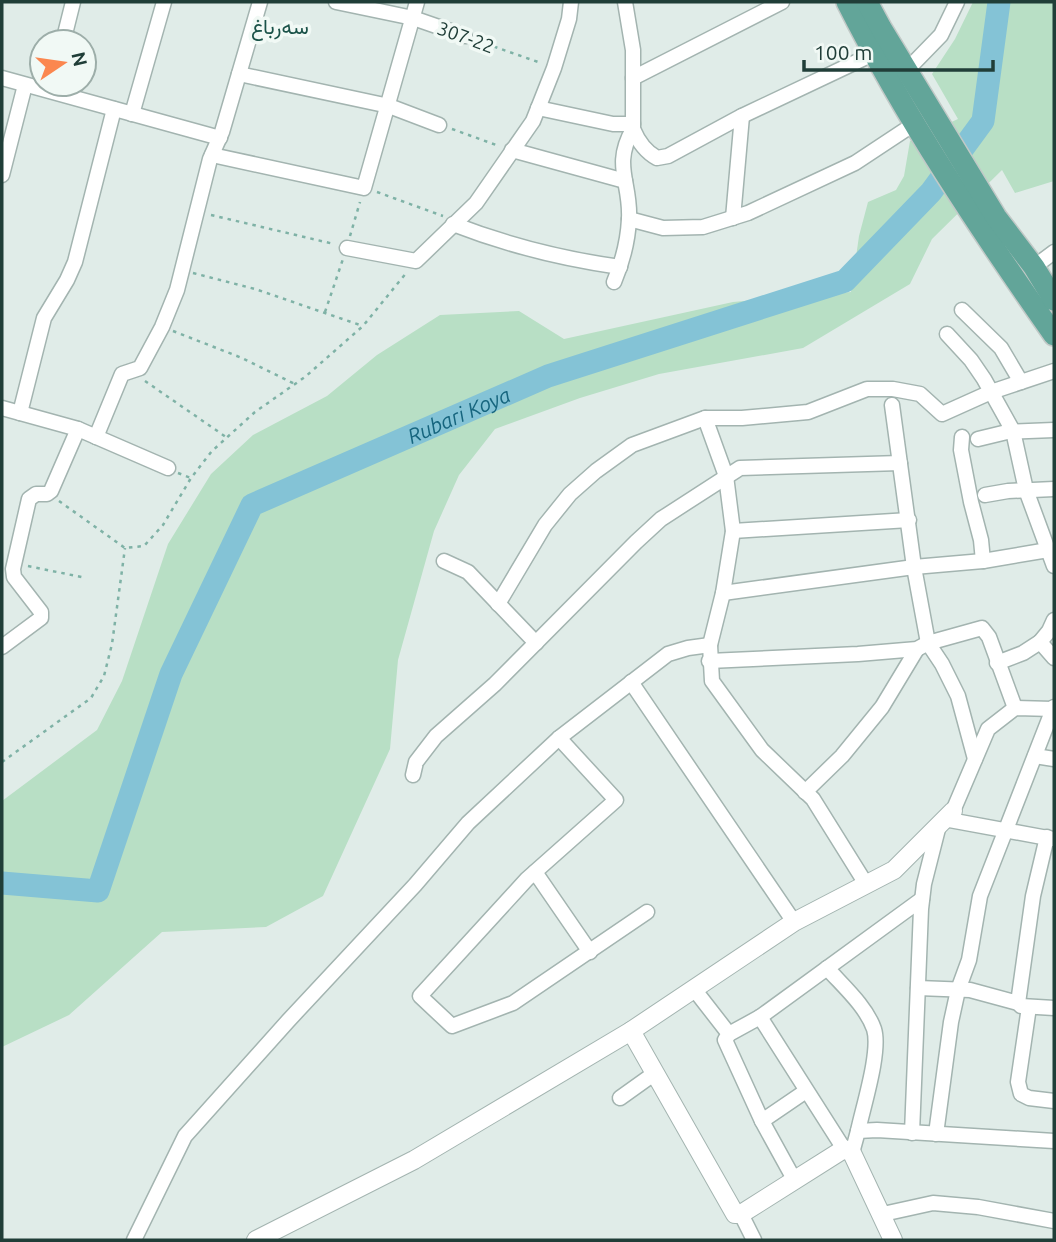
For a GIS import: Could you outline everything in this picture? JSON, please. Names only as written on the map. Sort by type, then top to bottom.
[{"type":"main road","points":[[847,2],[872,40],[915,127],[1026,274],[1054,300]]},
{"type":"main road","points":[[867,2],[872,40],[907,70],[989,224]]},
{"type":"main road","points":[[1026,274],[1054,335]]},
{"type":"street","points":[[66,28],[73,2]]},
{"type":"street","points":[[132,114],[163,2]]},
{"type":"street","points":[[96,437],[122,374],[141,368],[162,327],[183,271],[212,155],[220,138],[260,2]]},
{"type":"street","name":"307-22","points":[[336,2],[413,18],[465,36]]},
{"type":"street","points":[[212,155],[364,188],[417,2]]},
{"type":"street","points":[[347,248],[416,261],[476,203],[533,121],[554,68],[569,19],[571,2]]},
{"type":"street","points":[[625,2],[633,50],[633,126],[636,138],[657,158],[668,156],[708,136],[872,40]]},
{"type":"street","points":[[633,78],[782,2]]},
{"type":"street","points":[[907,70],[941,35],[957,2]]},
{"type":"street","points":[[239,74],[389,106],[439,125]]},
{"type":"street","points":[[2,78],[28,85]]},
{"type":"street","points":[[2,175],[25,85]]},
{"type":"street","points":[[80,98],[220,138]]},
{"type":"street","points":[[538,108],[633,126]]},
{"type":"street","points":[[20,413],[44,318],[75,261],[114,109]]},
{"type":"street","points":[[733,218],[742,116]]},
{"type":"street","points":[[614,282],[620,267],[629,219],[622,155],[633,126]]},
{"type":"street","points":[[629,219],[663,228],[703,227],[733,218],[797,192],[855,163],[915,127]]},
{"type":"street","points":[[512,150],[625,181]]},
{"type":"street","points":[[453,224],[483,236],[572,260],[620,267]]},
{"type":"street","points":[[1026,274],[1054,252]]},
{"type":"street","points":[[962,310],[1002,348],[1021,382]]},
{"type":"street","points":[[947,334],[971,360],[1013,431],[1026,490],[1054,566]]},
{"type":"street","points":[[498,604],[545,525],[579,486],[632,445],[705,418],[742,418],[808,412],[867,389],[893,389],[920,394],[942,414],[991,392],[1054,371]]},
{"type":"street","points":[[805,792],[842,756],[882,707],[922,646],[909,520],[892,405]]},
{"type":"street","points":[[2,408],[78,429],[168,468]]},
{"type":"street","points":[[705,418],[726,477],[733,531],[723,593],[710,645],[712,681],[762,750],[805,792],[866,884]]},
{"type":"street","points":[[5,640],[39,620],[41,615],[14,577],[14,564],[29,499],[36,494],[49,494],[78,429]]},
{"type":"street","points":[[978,439],[1013,431],[1054,430]]},
{"type":"street","points":[[962,437],[961,450],[981,540],[983,561]]},
{"type":"street","points":[[413,775],[416,762],[436,736],[536,643],[661,519],[740,468],[900,463]]},
{"type":"street","points":[[985,495],[1054,489]]},
{"type":"street","points":[[733,531],[909,520]]},
{"type":"street","points":[[723,593],[914,567],[983,561],[1048,550]]},
{"type":"street","points":[[444,561],[468,572],[536,643]]},
{"type":"street","points":[[998,663],[1023,653],[1040,642],[1054,620]]},
{"type":"street","points":[[709,661],[858,654],[922,646],[982,628],[989,637],[1015,708]]},
{"type":"street","points":[[1040,642],[1054,658]]},
{"type":"street","points":[[134,1240],[185,1136],[415,885],[468,822],[559,738],[668,654],[710,645]]},
{"type":"street","points":[[922,646],[942,664],[958,696],[975,759]]},
{"type":"street","points":[[631,682],[794,922]]},
{"type":"street","points":[[912,1133],[922,899],[945,818],[988,729],[1015,708],[1054,708],[980,896],[969,960],[958,990],[936,1134]]},
{"type":"street","points":[[559,738],[617,800],[535,872],[420,996],[452,1026],[513,1003],[647,912]]},
{"type":"street","points":[[1035,756],[1054,759]]},
{"type":"street","points":[[945,818],[1051,838],[1033,896],[1018,1082],[1021,1094],[1029,1098],[1054,1101]]},
{"type":"street","points":[[257,1240],[414,1160],[631,1031],[794,922],[894,870],[945,818]]},
{"type":"street","points":[[535,872],[590,952]]},
{"type":"street","points":[[795,1181],[762,1121],[725,1040],[729,1034],[760,1017],[922,899]]},
{"type":"street","points":[[631,1031],[735,1214],[741,1214],[848,1151],[858,1131],[877,1042],[873,1027],[864,1011],[827,968]]},
{"type":"street","points":[[918,988],[970,990],[1024,1005],[1054,1008]]},
{"type":"street","points":[[694,989],[729,1034]]},
{"type":"street","points":[[760,1017],[806,1091],[848,1151],[883,1214],[892,1240]]},
{"type":"street","points":[[620,1098],[655,1073]]},
{"type":"street","points":[[762,1121],[806,1091]]},
{"type":"street","points":[[858,1131],[1054,1141]]},
{"type":"street","points":[[883,1214],[933,1203],[978,1207],[1054,1221]]},
{"type":"street","points":[[741,1214],[754,1240]]},
{"type":"path","name":"307-22","points":[[465,36],[554,68]]},
{"type":"path","points":[[439,125],[512,150]]},
{"type":"path","points":[[325,312],[364,188],[439,212],[453,224]]},
{"type":"path","points":[[197,212],[347,248]]},
{"type":"path","points":[[49,494],[125,548],[144,546],[163,525],[191,478],[212,451],[255,412],[295,384],[363,326],[416,261]]},
{"type":"path","points":[[183,271],[255,289],[363,326]]},
{"type":"path","points":[[162,327],[242,358],[295,384]]},
{"type":"path","points":[[136,371],[147,383],[226,437]]},
{"type":"path","points":[[2,762],[91,698],[104,676],[112,644],[125,548]]},
{"type":"path","points":[[14,564],[86,578]]},
{"type":"green space","points":[[973,2],[1054,2],[1054,181],[1015,193],[1002,170],[932,239],[910,284],[803,348],[659,374],[580,398],[495,429],[459,475],[434,531],[398,660],[390,749],[323,896],[266,927],[162,932],[69,1015],[2,1047],[2,801],[97,730],[122,681],[168,544],[211,474],[253,435],[327,396],[377,355],[440,315],[519,311],[564,339],[733,302],[851,292],[859,236],[868,202],[896,190],[904,176],[910,141],[958,119],[932,74],[955,39]]},
{"type":"waterway","name":"Rubari Koya","points":[[2,883],[98,891],[171,674],[252,505],[548,376],[845,281],[931,192],[983,121],[999,2]]},
{"type":"district","name":"سەرباغ","points":[[280,26]]}]
